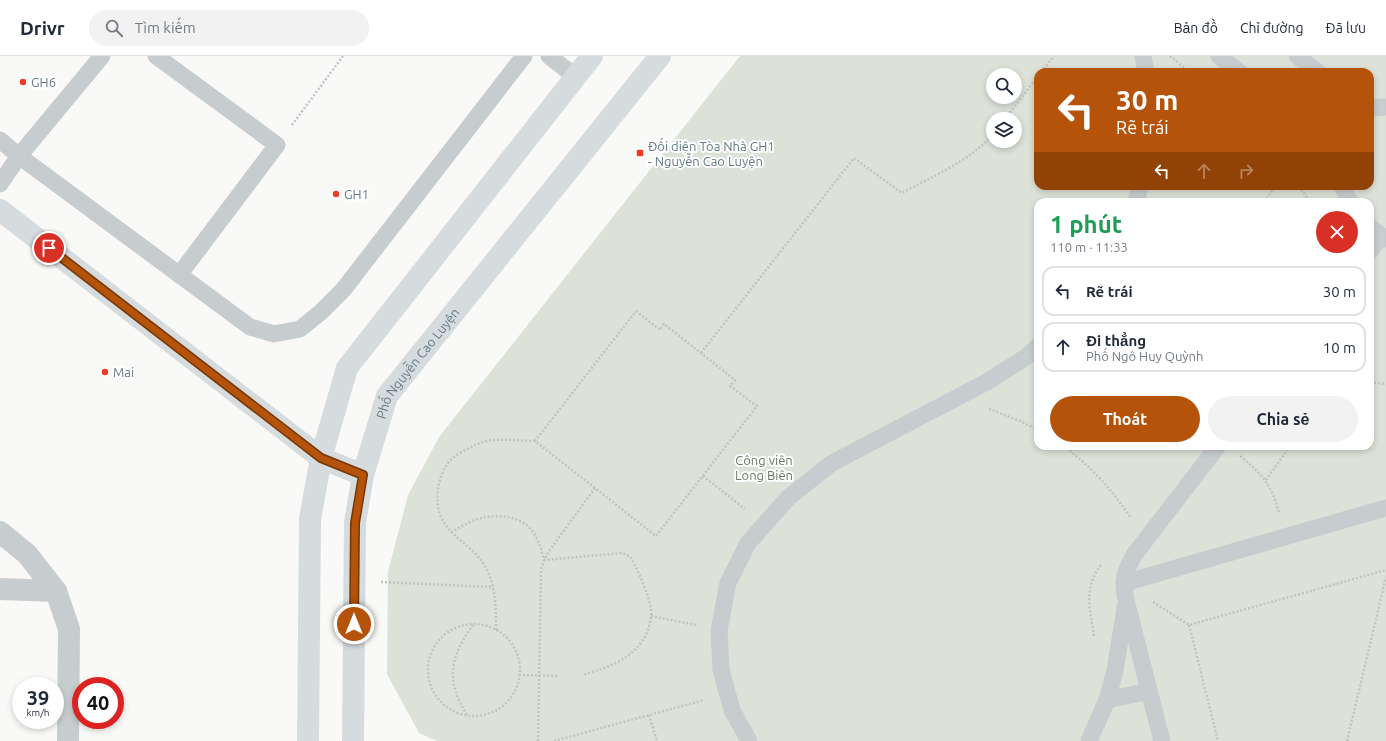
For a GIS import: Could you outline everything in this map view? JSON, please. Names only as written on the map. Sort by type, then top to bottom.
[{"type":"street","points":[[308,741],[310,519],[321,458],[347,368],[592,56]]},
{"type":"street","name":"Phố Nguyễn Cao Luyện","points":[[354,741],[355,523],[363,475],[387,396],[660,56]]},
{"type":"street","points":[[0,210],[321,458],[363,475]]},
{"type":"street","points":[[0,532],[27,554],[56,591],[69,629],[68,741]]},
{"type":"street","points":[[0,589],[56,591]]},
{"type":"lane","points":[[0,184],[19,156],[102,56]]},
{"type":"lane","points":[[156,56],[278,145],[179,275]]},
{"type":"lane","points":[[0,140],[19,156],[250,327],[274,334],[300,329],[321,312],[343,290],[524,56]]},
{"type":"lane","points":[[549,56],[576,77]]},
{"type":"lane","points":[[1143,56],[1145,68]]},
{"type":"lane","points":[[1219,56],[1234,68]]},
{"type":"lane","points":[[1297,56],[1313,68]]},
{"type":"lane","points":[[1374,108],[1386,107]]},
{"type":"lane","points":[[1374,243],[1379,234]]},
{"type":"lane","points":[[749,741],[732,710],[722,670],[720,630],[728,583],[748,543],[789,497],[832,463],[991,379],[1034,349]]},
{"type":"lane","points":[[1162,741],[1126,600],[1124,583],[1125,571],[1134,555],[1215,450]]},
{"type":"lane","points":[[1124,583],[1386,508]]},
{"type":"lane","points":[[1089,741],[1107,700],[1115,671],[1126,600]]},
{"type":"lane","points":[[1107,700],[1149,691]]},
{"type":"path","points":[[278,145],[343,56]]},
{"type":"path","points":[[1044,68],[1054,56]]},
{"type":"path","points":[[1170,56],[1185,68]]},
{"type":"path","points":[[1010,112],[1034,81]]},
{"type":"path","points":[[701,353],[854,158],[902,194],[966,158],[986,144]]},
{"type":"path","points":[[496,630],[496,602],[483,563],[479,557],[451,532],[442,518],[438,502],[438,484],[446,465],[463,450],[485,441],[535,441],[656,536],[757,406],[730,386],[735,380],[701,353],[664,324],[660,330],[636,311],[535,441]]},
{"type":"path","points":[[1374,382],[1386,384]]},
{"type":"path","points":[[954,399],[975,404],[1020,421],[1034,428]]},
{"type":"path","points":[[1266,480],[1287,450]]},
{"type":"path","points":[[1070,451],[1084,462],[1110,490],[1125,509],[1145,541]]},
{"type":"path","points":[[1237,454],[1266,480],[1276,499],[1282,538]]},
{"type":"path","points":[[703,476],[764,524]]},
{"type":"path","points":[[538,741],[541,570],[549,551],[595,488]]},
{"type":"path","points":[[451,532],[465,524],[482,518],[498,516],[512,518],[523,523],[532,530],[539,542],[544,560]]},
{"type":"path","points":[[544,560],[622,553],[627,554],[634,563],[648,599],[651,610],[651,622],[645,637],[632,652],[618,662],[583,675]]},
{"type":"path","points":[[1189,625],[1386,570]]},
{"type":"path","points":[[1347,741],[1386,576]]},
{"type":"path","points":[[355,580],[492,587]]},
{"type":"path","points":[[1124,583],[1189,625],[1218,741]]},
{"type":"path","points":[[651,616],[720,630]]},
{"type":"path","points":[[468,716],[459,702],[453,684],[452,668],[457,650],[474,624]]},
{"type":"path","points":[[474,624],[488,626],[496,630],[512,644],[518,657],[520,672],[517,686],[509,699],[498,710],[483,715],[468,716],[453,711],[440,702],[432,689],[428,674],[429,659],[436,645],[446,634],[459,627],[474,624]]},
{"type":"path","points":[[519,675],[558,676]]},
{"type":"path","points":[[554,741],[728,693]]},
{"type":"path","points":[[649,715],[657,741]]},
{"type":"green space","name":"Công viên Long Biên","points":[[740,56],[1386,56],[1386,741],[437,741],[419,733],[387,674],[388,572],[408,495],[439,437]]},
{"type":"place","name":"GH6","points":[[23,82]]},
{"type":"place","name":"Đối diện Tòa Nhà GH1 - Nguyễn Cao Luyện","points":[[640,153]]},
{"type":"place","name":"GH1","points":[[336,194]]},
{"type":"place","name":"Mai","points":[[105,372]]},
{"type":"route","points":[[49,248],[321,458],[363,475],[355,523],[354,624]]}]
